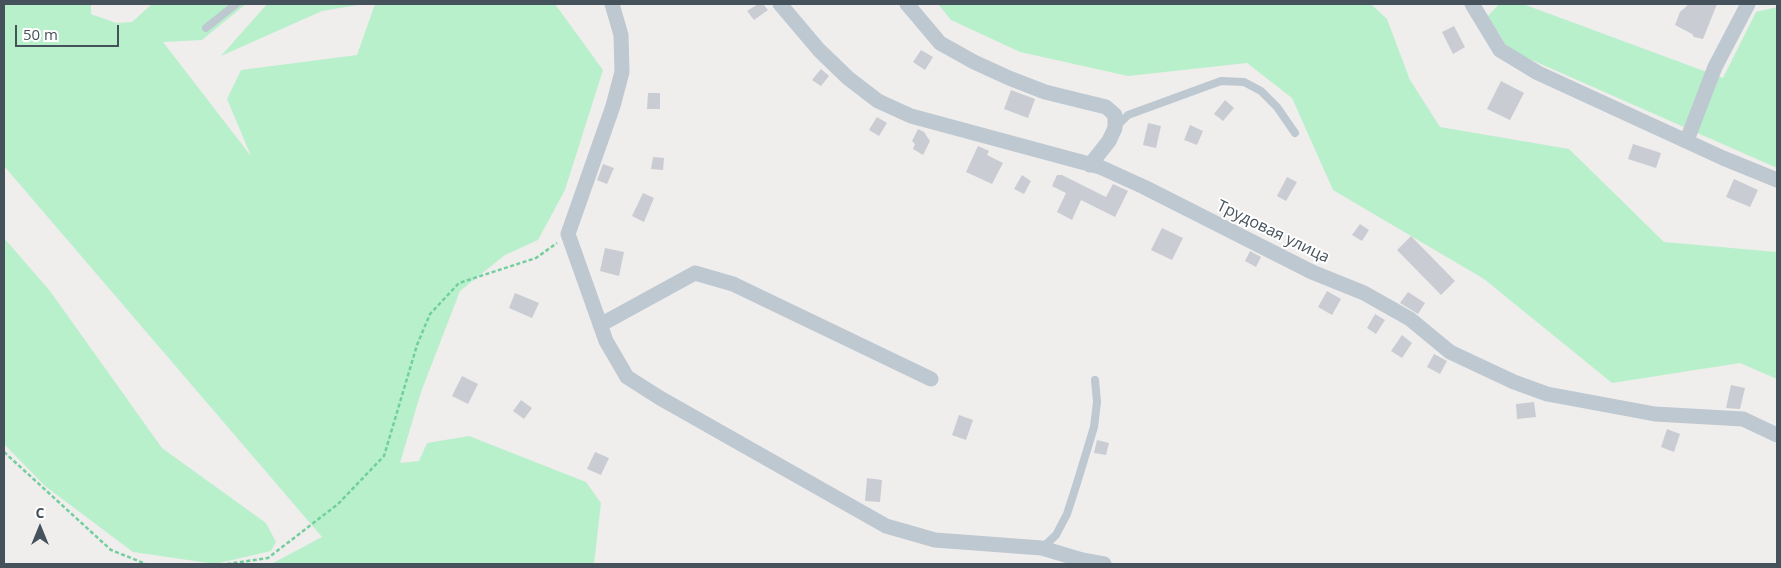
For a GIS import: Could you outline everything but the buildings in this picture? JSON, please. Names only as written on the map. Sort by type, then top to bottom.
[{"type":"street","points":[[612,4],[621,35],[622,72],[613,106],[568,234],[606,341],[627,377],[660,398],[886,526],[935,540],[1042,548],[1082,560],[1104,564]]},
{"type":"street","name":"Трудовая улица","points":[[780,4],[819,50],[848,78],[878,100],[911,116],[1100,167],[1312,272],[1364,292],[1410,319],[1450,352],[1514,382],[1548,394],[1655,414],[1744,419],[1777,436]]},
{"type":"street","points":[[907,4],[940,43],[974,62],[1045,92],[1106,108],[1114,115],[1115,128],[1109,141],[1090,164]]},
{"type":"street","points":[[1472,4],[1500,50],[1538,73],[1723,158],[1777,180]]},
{"type":"street","points":[[1687,140],[1715,67],[1748,4]]},
{"type":"street","points":[[600,325],[695,272],[733,284],[931,379]]},
{"type":"lane","points":[[206,28],[236,4]]},
{"type":"lane","points":[[1115,128],[1128,115],[1221,82],[1244,82],[1261,91],[1296,132]]},
{"type":"lane","points":[[1042,548],[1056,535],[1067,514],[1077,483],[1094,428],[1097,402],[1095,380]]},
{"type":"path","points":[[227,564],[268,558],[338,504],[384,456],[417,345],[430,314],[459,284],[536,258],[568,234]]},
{"type":"path","points":[[4,452],[111,550],[146,564]]},
{"type":"green space","points":[[4,4],[91,4],[91,14],[116,23],[132,22],[152,4],[246,4],[202,40],[163,42],[251,156],[227,99],[241,70],[357,55],[375,4],[555,4],[603,70],[565,190],[538,240],[505,255],[460,291],[421,392],[400,463],[419,461],[427,443],[469,436],[586,482],[601,503],[594,564],[271,564],[322,537],[4,166]]},
{"type":"green space","points":[[267,4],[364,4],[322,11],[221,56]]},
{"type":"green space","points":[[938,4],[1371,4],[1387,19],[1410,80],[1440,127],[1569,149],[1664,242],[1777,252],[1777,379],[1740,363],[1612,383],[1484,279],[1333,190],[1292,98],[1247,63],[1128,76],[1020,52],[951,20]]},
{"type":"green space","points":[[1499,4],[1523,4],[1723,78],[1756,12],[1777,7],[1777,168],[1509,50],[1488,16]]},
{"type":"green space","points":[[4,238],[50,291],[162,448],[266,523],[276,542],[271,551],[215,564],[133,552],[45,486],[4,444]]}]
